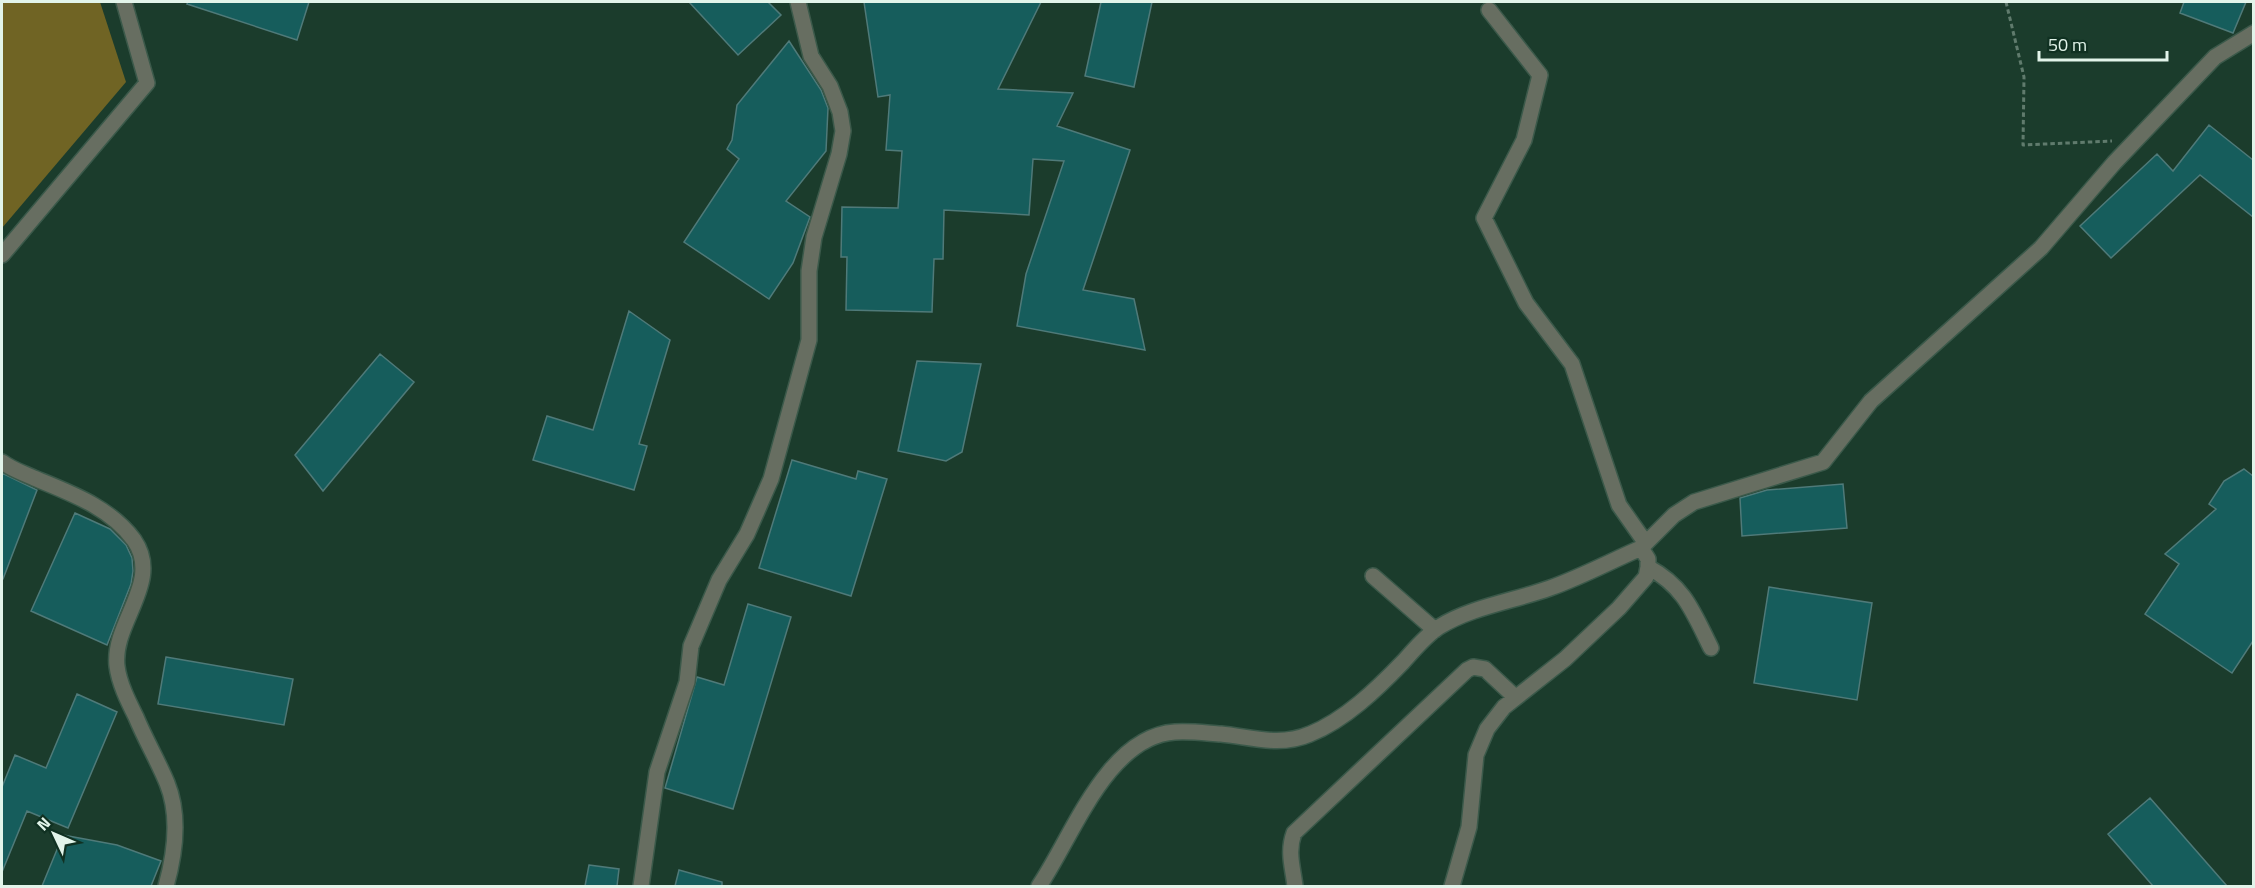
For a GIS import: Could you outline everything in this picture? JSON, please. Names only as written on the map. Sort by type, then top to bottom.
[{"type":"street","points":[[2,255],[147,83],[124,2]]},
{"type":"street","points":[[641,886],[657,772],[687,682],[691,646],[719,580],[747,534],[771,479],[809,340],[809,271],[814,237],[843,130],[840,112],[830,86],[811,56],[798,2]]},
{"type":"street","points":[[1452,886],[1469,827],[1476,755],[1487,729],[1496,715],[1565,659],[1618,608],[1646,577],[1648,567],[1643,545],[1619,505],[1572,363],[1526,303],[1484,218],[1524,140],[1540,75],[1489,10]]},
{"type":"street","points":[[1039,886],[1080,815],[1106,776],[1131,750],[1152,738],[1174,732],[1221,734],[1279,741],[1311,734],[1361,702],[1435,630],[1452,619],[1551,588],[1643,545],[1674,515],[1694,502],[1823,462],[1871,401],[2041,248],[2215,57],[2253,33]]},
{"type":"street","points":[[2,462],[102,510],[133,539],[141,554],[144,567],[142,583],[117,646],[117,667],[124,691],[167,784],[174,810],[171,867],[166,886]]},
{"type":"street","points":[[1648,567],[1666,576],[1684,596],[1711,648]]},
{"type":"street","points":[[1373,576],[1435,630]]},
{"type":"street","points":[[1295,886],[1289,853],[1294,833],[1467,670],[1473,667],[1485,669],[1515,698]]},
{"type":"path","points":[[2006,2],[2024,77],[2023,145],[2137,140]]},
{"type":"shaded area","points":[[2,2],[100,2],[126,82],[2,228]]},
{"type":"building","points":[[188,2],[309,2],[297,40],[187,4]]},
{"type":"building","points":[[689,2],[768,2],[781,15],[738,55]]},
{"type":"building","points":[[864,2],[1041,2],[998,89],[1073,93],[1057,126],[1130,150],[1083,290],[1134,299],[1145,350],[1017,326],[1026,274],[1064,161],[1033,159],[1029,215],[944,210],[943,259],[934,259],[932,312],[846,310],[847,257],[841,257],[842,207],[898,208],[902,151],[886,150],[890,95],[878,97]]},
{"type":"building","points":[[1101,2],[1152,2],[1134,87],[1085,76]]},
{"type":"building","points":[[2184,2],[2246,2],[2233,33],[2180,13]]},
{"type":"building","points":[[789,41],[821,90],[828,108],[826,151],[786,201],[810,217],[793,263],[769,299],[684,242],[739,159],[727,149],[732,140],[737,105]]},
{"type":"building","points":[[2209,125],[2253,160],[2253,217],[2200,175],[2111,258],[2080,226],[2157,154],[2173,171]]},
{"type":"building","points":[[629,311],[670,340],[639,444],[647,446],[634,490],[533,460],[547,416],[593,430]]},
{"type":"building","points":[[380,354],[414,382],[323,491],[295,455]]},
{"type":"building","points":[[917,361],[981,364],[962,452],[946,461],[898,451]]},
{"type":"building","points":[[792,460],[856,479],[858,471],[887,479],[851,596],[759,568]]},
{"type":"building","points":[[2244,469],[2253,476],[2253,641],[2232,673],[2145,614],[2179,564],[2165,554],[2216,509],[2209,504],[2224,481]]},
{"type":"building","points":[[2,473],[37,490],[3,579],[2,579]]},
{"type":"building","points":[[1843,484],[1847,528],[1742,536],[1740,498],[1767,490]]},
{"type":"building","points":[[75,513],[110,529],[126,545],[132,558],[131,584],[107,645],[31,611]]},
{"type":"building","points":[[1769,587],[1872,603],[1857,700],[1754,683]]},
{"type":"building","points":[[748,604],[791,617],[733,809],[665,788],[697,677],[724,685]]},
{"type":"building","points":[[166,657],[293,679],[284,725],[158,704]]},
{"type":"building","points":[[77,694],[117,712],[68,828],[27,811],[2,872],[2,787],[15,755],[46,768]]},
{"type":"building","points":[[2150,798],[2227,886],[2153,886],[2108,834]]},
{"type":"building","points":[[63,835],[117,845],[161,861],[151,886],[42,886]]},
{"type":"building","points":[[589,865],[619,869],[617,886],[585,886]]},
{"type":"building","points":[[679,870],[722,882],[722,886],[675,886]]}]
